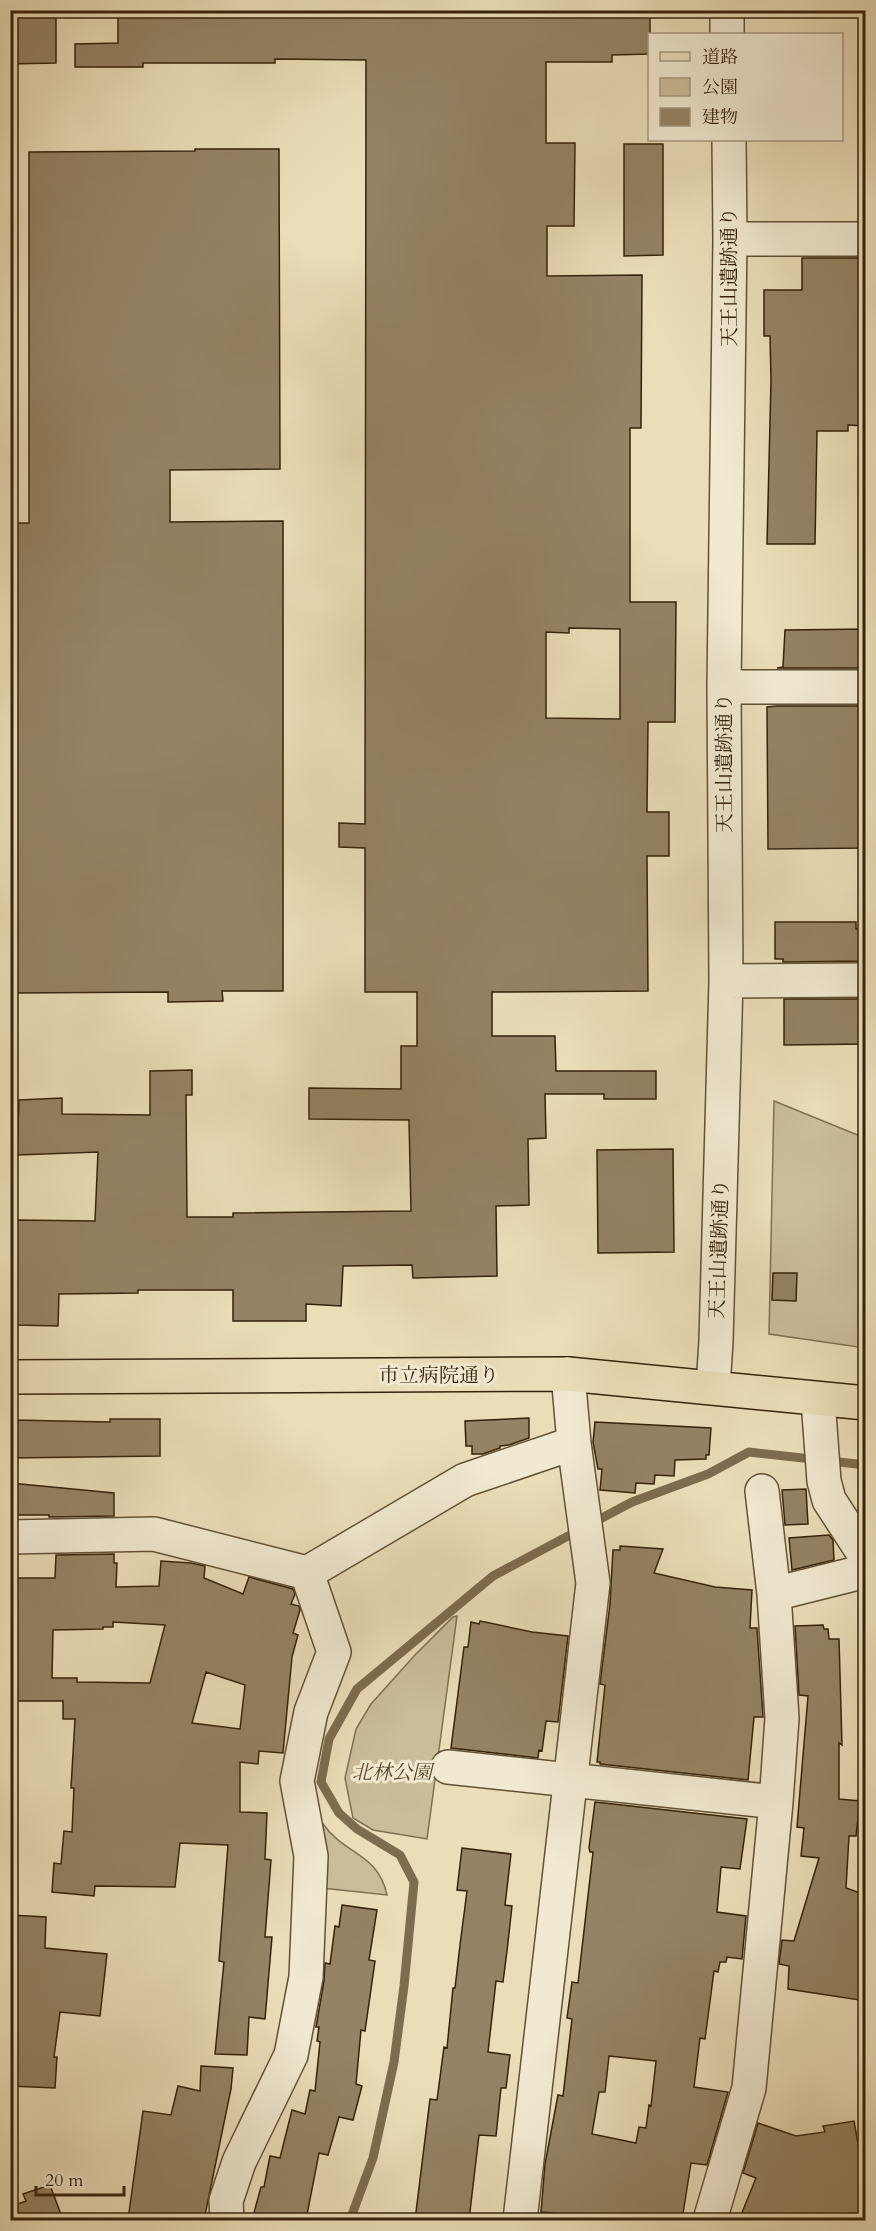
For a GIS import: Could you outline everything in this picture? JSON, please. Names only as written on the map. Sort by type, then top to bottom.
[{"type":"main road","name":"市立病院通り","points":[[10,1377],[568,1374],[866,1403]]},
{"type":"street","points":[[727,10],[727,33]]},
{"type":"street","name":"天王山遺跡通り","points":[[713,1387],[726,981],[724,687],[730,239],[729,141]]},
{"type":"street","points":[[730,239],[866,238]]},
{"type":"street","points":[[724,687],[866,687]]},
{"type":"street","points":[[726,981],[866,980]]},
{"type":"street","points":[[520,2220],[594,1583],[574,1443],[568,1374]]},
{"type":"street","points":[[818,1400],[824,1481],[829,1500],[866,1557]]},
{"type":"street","points":[[10,1537],[154,1534],[306,1573],[465,1480],[574,1443]]},
{"type":"street","points":[[710,2220],[749,2088],[782,1718],[774,1594],[762,1491]]},
{"type":"street","points":[[774,1594],[866,1571]]},
{"type":"street","points":[[227,2220],[226,2201],[239,2162],[291,2055],[306,1977],[311,1856],[297,1781],[311,1712],[334,1652],[306,1573]]},
{"type":"street","points":[[448,1767],[776,1802]]},
{"type":"green space","points":[[774,1101],[865,1138],[865,1348],[769,1334]]},
{"type":"green space","name":"北林公園","points":[[457,1616],[427,1839],[373,1830],[353,1818],[345,1778],[356,1729],[371,1704],[415,1655],[453,1617]]},
{"type":"green space","points":[[323,1824],[341,1842],[369,1862],[383,1881],[387,1895],[322,1888],[326,1845],[319,1827]]},
{"type":"building","points":[[10,10],[56,10],[56,63],[10,64]]},
{"type":"building","points":[[152,10],[612,10],[612,15],[650,14],[648,54],[612,55],[612,62],[546,62],[546,143],[575,143],[574,226],[547,226],[547,276],[642,275],[641,428],[630,428],[630,602],[676,602],[675,722],[648,722],[647,812],[669,812],[669,856],[647,856],[648,991],[492,992],[492,1036],[555,1036],[556,1071],[656,1071],[656,1099],[604,1099],[604,1094],[545,1094],[546,1138],[528,1139],[529,1205],[496,1206],[497,1276],[413,1278],[412,1265],[343,1266],[341,1306],[306,1304],[306,1321],[233,1321],[233,1290],[138,1290],[138,1293],[59,1294],[58,1326],[16,1325],[17,1220],[95,1221],[98,1152],[17,1155],[19,1100],[62,1098],[62,1114],[150,1115],[150,1071],[192,1070],[192,1095],[186,1095],[187,1217],[233,1217],[233,1213],[411,1211],[409,1120],[309,1119],[309,1088],[401,1089],[401,1046],[417,1046],[417,992],[365,992],[365,848],[339,847],[339,823],[365,824],[366,60],[275,59],[275,63],[143,63],[143,67],[75,67],[75,44],[118,43],[118,14],[152,15]],"holes":[[[569,628],[620,629],[620,719],[546,718],[546,632],[569,633]]]},
{"type":"building","points":[[624,144],[663,144],[663,255],[624,256]]},
{"type":"building","points":[[195,149],[279,149],[280,469],[170,470],[170,522],[283,521],[283,991],[222,991],[223,1001],[168,1002],[168,992],[10,993],[10,736],[17,736],[17,523],[29,523],[29,152],[195,151]]},
{"type":"building","points":[[802,258],[866,258],[866,426],[848,425],[848,431],[817,431],[815,544],[767,544],[771,380],[770,336],[764,336],[764,290],[802,290]]},
{"type":"building","points":[[866,629],[866,668],[777,668],[783,667],[785,630]]},
{"type":"building","points":[[866,706],[866,848],[768,849],[767,707]]},
{"type":"building","points":[[775,922],[856,922],[856,929],[866,929],[866,961],[783,962],[783,959],[775,959]]},
{"type":"building","points":[[784,999],[866,999],[866,1044],[784,1045]]},
{"type":"building","points":[[673,1149],[674,1252],[598,1253],[597,1150]]},
{"type":"building","points":[[773,1273],[797,1273],[796,1301],[772,1300]]},
{"type":"building","points":[[529,1418],[529,1438],[500,1446],[500,1448],[483,1454],[472,1454],[472,1446],[466,1446],[465,1421]]},
{"type":"building","points":[[110,1419],[160,1419],[160,1456],[10,1458],[10,1425],[14,1425],[14,1420],[110,1422]]},
{"type":"building","points":[[595,1422],[711,1428],[709,1455],[706,1455],[706,1459],[675,1460],[674,1476],[655,1475],[654,1484],[636,1483],[635,1493],[600,1490],[602,1469],[598,1469],[593,1442]]},
{"type":"building","points":[[10,1483],[114,1493],[114,1516],[10,1515]]},
{"type":"building","points":[[806,1489],[808,1524],[785,1525],[782,1490]]},
{"type":"building","points":[[829,1535],[833,1540],[834,1560],[792,1570],[789,1538]]},
{"type":"building","points":[[620,1546],[663,1549],[654,1573],[715,1587],[752,1590],[750,1628],[757,1628],[763,1717],[754,1717],[748,1780],[597,1762],[605,1685],[600,1684],[610,1604],[613,1550],[620,1550]]},
{"type":"building","points":[[114,1554],[114,1563],[117,1563],[116,1587],[159,1586],[161,1561],[205,1566],[204,1578],[243,1594],[249,1577],[293,1589],[295,1594],[291,1604],[299,1606],[300,1610],[293,1633],[298,1635],[292,1657],[283,1753],[259,1751],[258,1764],[240,1762],[240,1812],[267,1813],[265,1859],[271,1860],[265,1937],[272,1937],[265,2019],[249,2017],[247,2055],[215,2054],[224,1962],[219,1961],[228,1845],[180,1843],[175,1887],[95,1886],[94,1896],[52,1892],[54,1863],[61,1864],[64,1831],[72,1832],[74,1788],[71,1788],[75,1719],[63,1719],[63,1701],[10,1701],[11,1578],[55,1578],[56,1555]],"holes":[[[113,1622],[165,1625],[150,1683],[77,1682],[77,1678],[52,1678],[53,1630],[103,1629],[103,1627],[113,1627]],[[206,1672],[245,1685],[240,1729],[192,1723]]]},
{"type":"building","points":[[480,1621],[532,1632],[568,1636],[558,1722],[546,1721],[542,1751],[539,1750],[538,1758],[451,1748],[464,1647],[468,1647],[471,1622],[479,1624]]},
{"type":"building","points":[[823,1625],[824,1629],[828,1629],[829,1639],[839,1639],[842,1745],[839,1743],[839,1799],[860,1801],[856,1836],[849,1836],[846,1888],[866,1895],[866,2001],[788,1989],[789,1966],[779,1964],[782,1940],[794,1941],[819,1858],[801,1856],[804,1828],[797,1827],[808,1696],[799,1695],[795,1626]]},
{"type":"building","points":[[595,1802],[747,1819],[740,1869],[721,1867],[717,1912],[746,1916],[742,1959],[727,1957],[726,1962],[720,1962],[718,1972],[714,1971],[705,2039],[700,2038],[694,2087],[728,2092],[707,2165],[691,2163],[682,2220],[587,2220],[588,2216],[541,2212],[545,2164],[558,2095],[563,2096],[572,2019],[567,2018],[572,1982],[578,1983],[593,1852],[590,1852]],"holes":[[[609,2056],[656,2061],[646,2128],[639,2127],[636,2143],[592,2134],[599,2092],[605,2092]]]},
{"type":"building","points":[[462,1848],[511,1854],[505,1905],[512,1906],[507,1951],[503,1982],[496,1981],[488,2052],[510,2055],[506,2088],[501,2088],[496,2136],[479,2135],[469,2220],[415,2220],[430,2099],[437,2100],[444,2047],[447,2048],[453,1988],[455,1988],[467,1891],[457,1890]]},
{"type":"building","points":[[342,1905],[377,1910],[369,1960],[375,1961],[365,2031],[361,2030],[356,2084],[362,2086],[353,2120],[339,2117],[328,2155],[319,2153],[306,2220],[252,2220],[261,2187],[264,2187],[270,2156],[280,2158],[292,2110],[305,2114],[310,2090],[315,2091],[320,2042],[317,2041],[319,2027],[316,2027],[325,1963],[330,1964],[335,1926],[339,1927]]},
{"type":"building","points":[[10,1915],[46,1917],[45,1948],[107,1954],[100,2016],[60,2012],[54,2057],[57,2057],[55,2088],[10,2086]]},
{"type":"building","points":[[201,2066],[233,2068],[231,2089],[204,2220],[128,2220],[143,2111],[171,2115],[178,2086],[200,2091]]},
{"type":"building","points":[[854,2121],[862,2167],[866,2166],[866,2220],[739,2220],[756,2178],[743,2173],[758,2123],[796,2136],[825,2132],[823,2126]]},
{"type":"building","points":[[50,2185],[63,2220],[10,2220],[10,2207],[26,2201],[23,2194]]},
{"type":"waterway","points":[[350,2220],[373,2158],[394,2062],[414,1882],[400,1855],[357,1829],[339,1813],[321,1782],[329,1739],[357,1689],[493,1576],[632,1502],[708,1474],[749,1452],[866,1465]]}]
